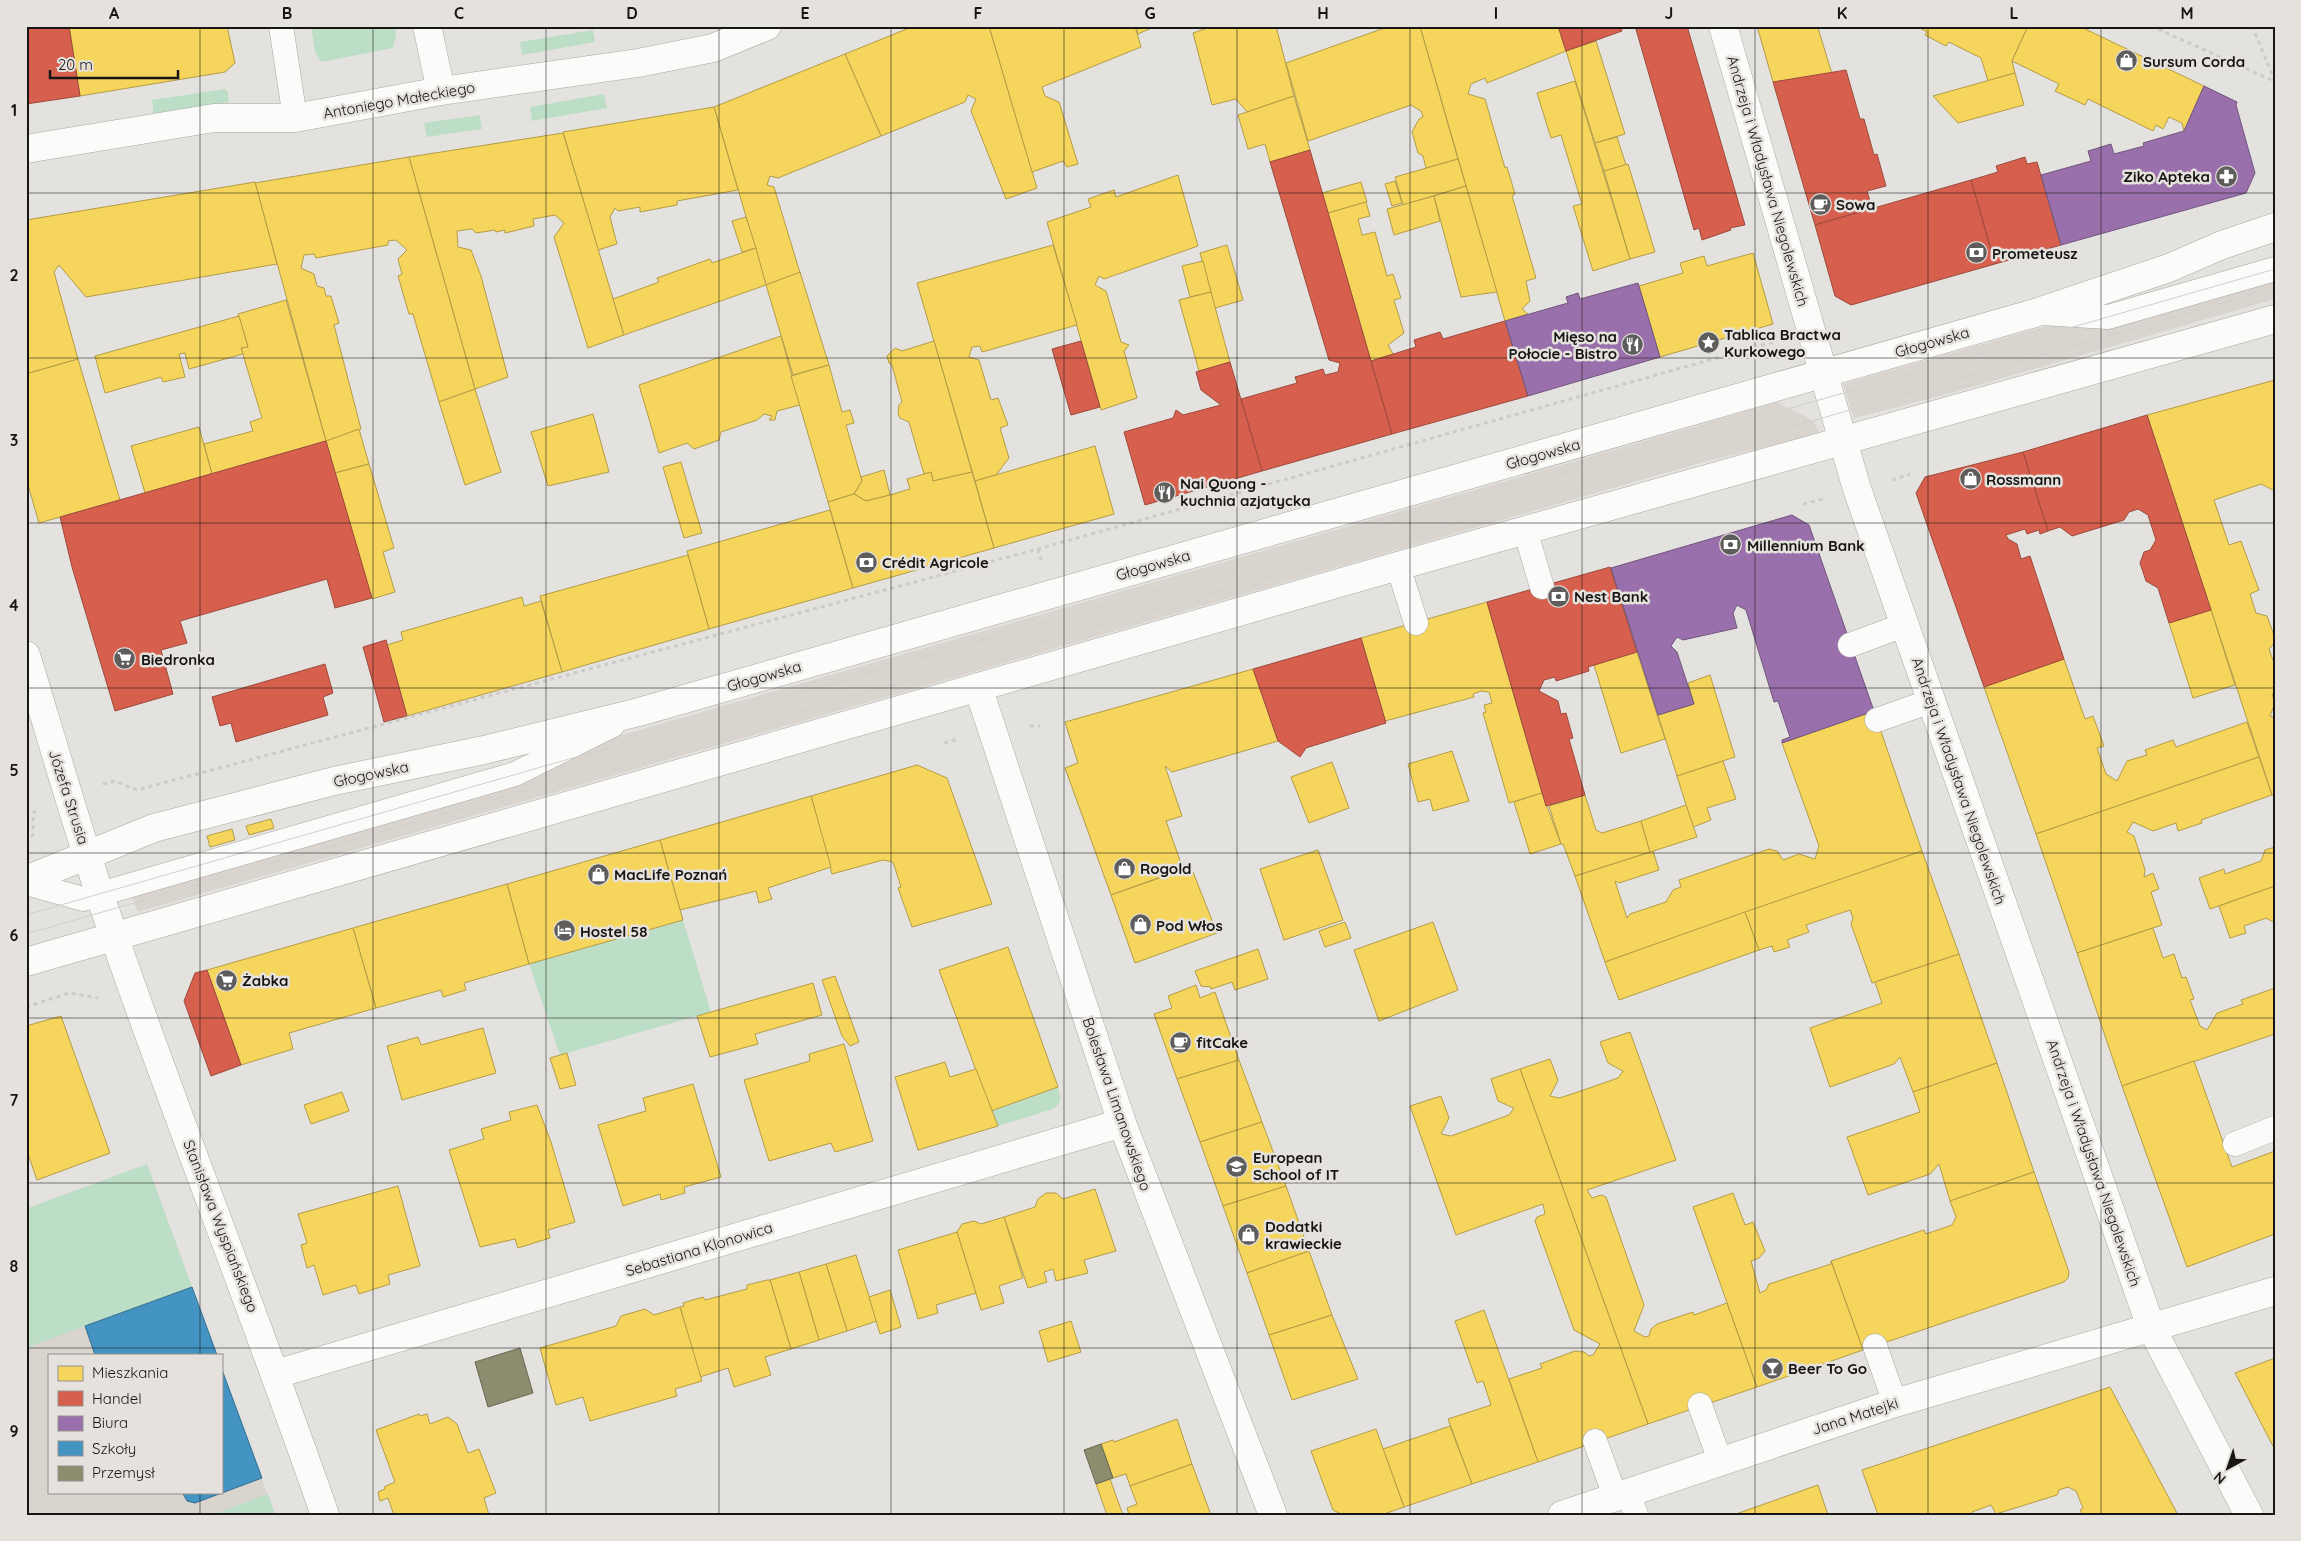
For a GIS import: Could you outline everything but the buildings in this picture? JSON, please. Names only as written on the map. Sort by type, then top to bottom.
[{"type":"street","points":[[427,26],[441,91]]},
{"type":"street","name":"Antoniego Małeckiego","points":[[26,148],[214,118],[295,118],[441,91],[638,63],[713,48],[767,26]]},
{"type":"street","name":"Andrzeja i Władysława Niegolewskich","points":[[1723,26],[1857,489],[2151,1327],[2249,1515]]},
{"type":"street","name":"Głogowska","points":[[26,882],[87,854],[154,828],[334,782],[484,750],[639,712],[2036,313],[2169,268],[2222,245],[2275,227]]},
{"type":"street","points":[[26,962],[114,938],[540,812],[1398,566],[2244,326],[2275,319]]},
{"type":"street","name":"Józefa Strusia","points":[[26,656],[114,938]]},
{"type":"street","name":"Bolesława Limanowskiego","points":[[978,687],[1122,1123],[1273,1515]]},
{"type":"street","name":"Stanisława Wyspiańskiego","points":[[114,938],[276,1374],[325,1515]]},
{"type":"street","name":"Sebastiana Klonowica","points":[[276,1374],[1122,1123]]},
{"type":"street","name":"Jana Matejki","points":[[1562,1515],[1626,1501],[1720,1461],[1895,1402],[2275,1291]]},
{"type":"lane","points":[[281,26],[295,118]]},
{"type":"lane","points":[[2036,313],[2108,317],[2275,269]]},
{"type":"lane","points":[[2244,326],[2275,312]]},
{"type":"lane","points":[[1525,530],[1542,587]]},
{"type":"lane","points":[[1398,566],[1416,623]]},
{"type":"lane","points":[[1850,645],[1904,625]]},
{"type":"lane","points":[[1877,720],[1931,701]]},
{"type":"lane","points":[[26,882],[83,898],[100,894],[515,774],[639,712]]},
{"type":"lane","points":[[2235,1144],[2275,1128]]},
{"type":"lane","points":[[1874,1346],[1895,1402]]},
{"type":"lane","points":[[1700,1405],[1720,1461]]},
{"type":"lane","points":[[1595,1441],[1626,1501]]},
{"type":"path","points":[[2151,26],[2275,81]]},
{"type":"path","points":[[2252,26],[2275,81]]},
{"type":"path","points":[[26,838],[33,835],[33,813],[45,802],[115,781],[137,790],[1038,549],[1812,330]]},
{"type":"shaded area","points":[[2275,261],[2275,299],[1951,393],[1854,418],[1843,384]]},
{"type":"shaded area","points":[[1776,402],[1805,416],[1815,424],[1820,434],[1707,461],[138,912],[125,878],[1697,426]]},
{"type":"shaded area","points":[[147,1164],[217,1354],[48,1354],[48,1494],[222,1494],[222,1370],[275,1515],[26,1515],[26,1209]]},
{"type":"green space","points":[[311,26],[395,26],[396,36],[393,48],[321,62],[315,52]]},
{"type":"green space","points":[[593,30],[595,42],[522,55],[520,42]]},
{"type":"green space","points":[[225,89],[228,92],[229,102],[154,115],[152,100]]},
{"type":"green space","points":[[604,94],[607,108],[532,121],[530,107]]},
{"type":"green space","points":[[480,115],[482,129],[427,137],[424,123]]},
{"type":"green space","points":[[683,920],[711,1012],[560,1055],[529,964]]},
{"type":"green space","points":[[1058,1087],[1060,1100],[1053,1109],[998,1126],[993,1110]]},
{"type":"green space","points":[[147,1164],[192,1287],[26,1348],[26,1209]]},
{"type":"green space","points":[[268,1494],[275,1515],[212,1515]]},
{"type":"tram line","points":[[26,915],[2275,269]]},
{"type":"tram line","points":[[26,934],[2275,288]]},
{"type":"place","name":"Sursum Corda","points":[[2127,61]]},
{"type":"place","name":"Ziko Apteka","points":[[2226,176]]},
{"type":"place","name":"Sowa","points":[[1820,204]]},
{"type":"place","name":"Prometeusz","points":[[1976,253]]},
{"type":"place","name":"Tablica Bractwa Kurkowego","points":[[1708,343]]},
{"type":"place","name":"Mięso na Połocie - Bistro","points":[[1633,345]]},
{"type":"place","name":"Rossmann","points":[[1970,479]]},
{"type":"place","name":"Nai Quong - kuchnia azjatycka","points":[[1164,492]]},
{"type":"place","name":"Millennium Bank","points":[[1731,545]]},
{"type":"place","name":"Crédit Agricole","points":[[866,562]]},
{"type":"place","name":"Nest Bank","points":[[1558,596]]},
{"type":"place","name":"Biedronka","points":[[125,659]]},
{"type":"place","name":"Rogold","points":[[1124,868]]},
{"type":"place","name":"MacLife Poznań","points":[[598,874]]},
{"type":"place","name":"Pod Włos","points":[[1140,925]]},
{"type":"place","name":"Hostel 58","points":[[564,931]]},
{"type":"place","name":"Żabka","points":[[226,980]]},
{"type":"place","name":"fitCake","points":[[1180,1042]]},
{"type":"place","name":"European School of IT","points":[[1237,1166]]},
{"type":"place","name":"Dodatki krawieckie","points":[[1249,1235]]},
{"type":"place","name":"Beer To Go","points":[[1772,1368]]}]
